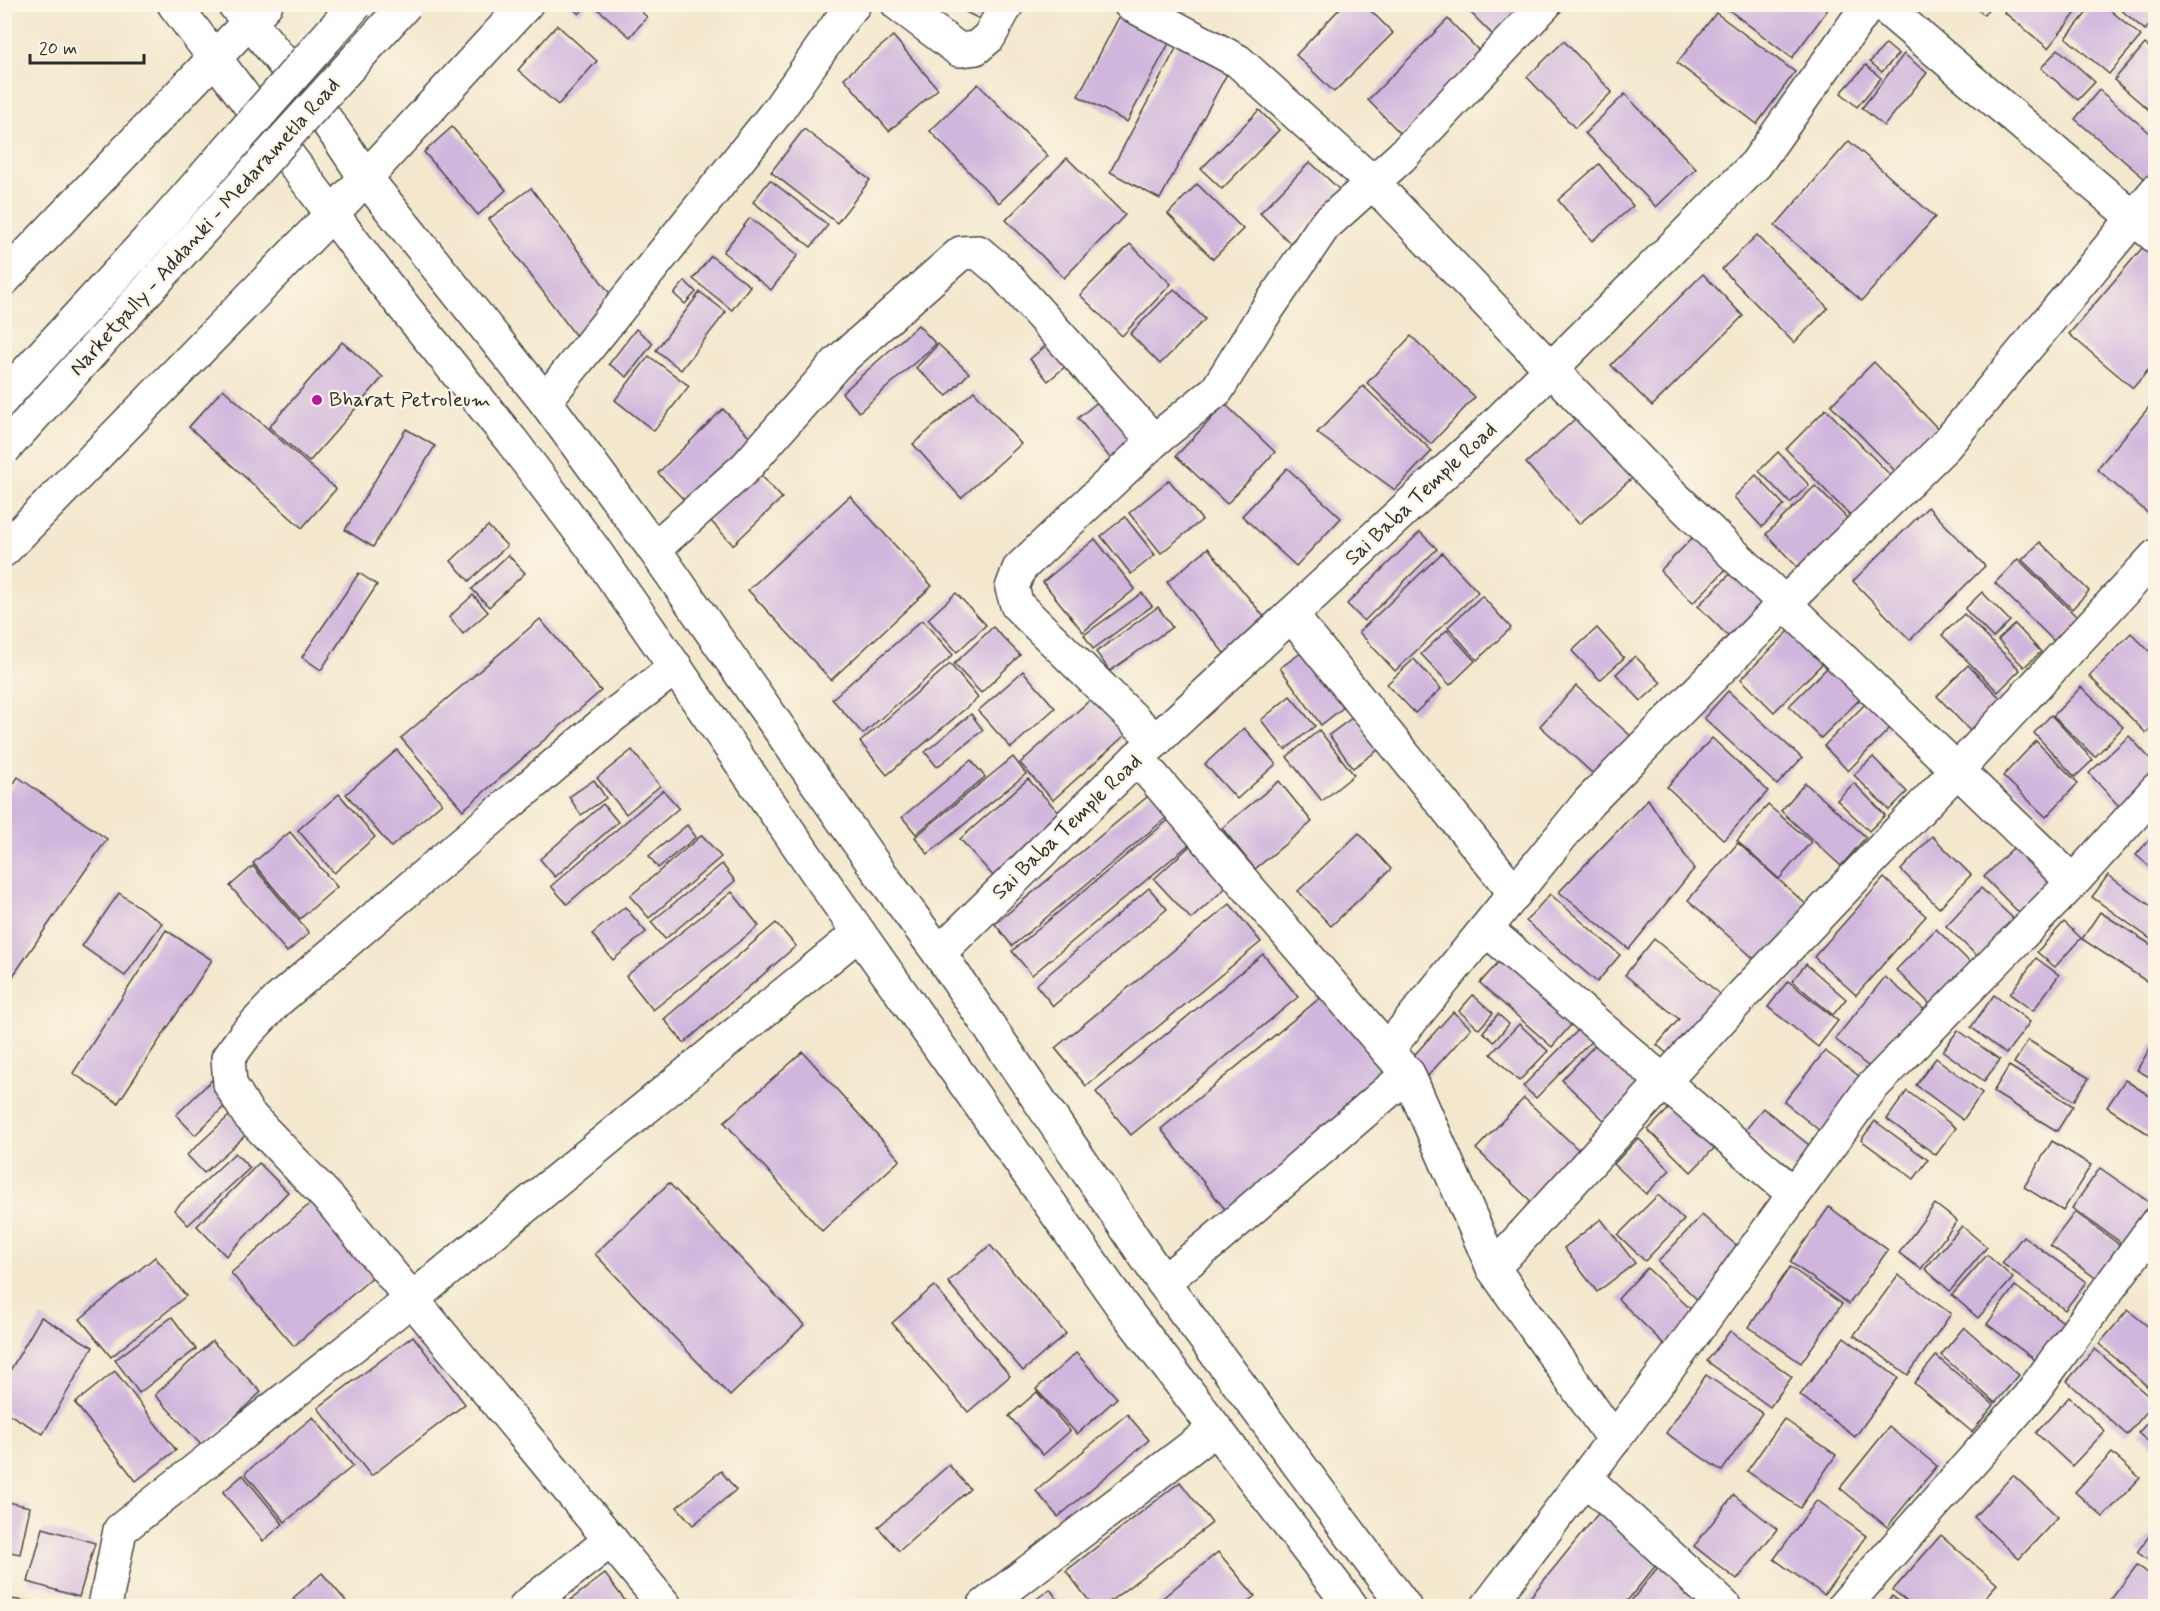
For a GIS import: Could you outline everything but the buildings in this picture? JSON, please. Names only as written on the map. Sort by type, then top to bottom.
[{"type":"main road","points":[[174,4],[332,214],[565,512],[676,667],[859,933],[1122,1306],[1351,1606]]},
{"type":"main road","name":"Narketpally - Addanki - Medarametla Road","points":[[4,397],[162,224],[356,4]]},
{"type":"main road","name":"Narketpally - Addanki - Medarametla Road","points":[[4,449],[406,4]]},
{"type":"main road","points":[[4,550],[332,214],[525,4]]},
{"type":"main road","points":[[545,400],[779,109],[844,16],[855,4]]},
{"type":"main road","points":[[898,4],[959,50],[976,48],[989,37],[1007,4]]},
{"type":"main road","points":[[1130,4],[1238,61],[1372,182],[1662,485],[2073,882]]},
{"type":"main road","points":[[1545,4],[1401,156],[1324,226],[1262,317],[1217,390],[1154,441],[1019,569],[1012,588],[1017,605],[1146,749],[1398,1062],[1493,1268],[1614,1440]]},
{"type":"main road","name":"Sai Baba Temple Road","points":[[939,953],[1146,749],[1487,433],[1756,164],[1869,4]]},
{"type":"main road","points":[[1881,4],[2144,228]]},
{"type":"main road","points":[[4,279],[214,58],[250,10],[365,177],[545,400],[654,549],[877,869],[939,953],[1163,1282],[1404,1606]]},
{"type":"main road","points":[[1163,1282],[1214,1241],[1398,1062],[1486,929],[1589,802],[1785,603],[1945,446],[2144,228],[2156,191]]},
{"type":"main road","points":[[654,549],[746,468],[837,363],[961,253],[978,252],[1003,273],[1154,441]]},
{"type":"main road","points":[[1493,1268],[1739,999],[2156,556]]},
{"type":"main road","points":[[1291,615],[1515,893]]},
{"type":"main road","points":[[665,1606],[331,1201],[248,1114],[230,1084],[228,1058],[244,1035],[278,1000],[610,718],[676,667]]},
{"type":"main road","points":[[1488,1606],[1681,1351],[1871,1088],[2073,882],[2156,790]]},
{"type":"main road","points":[[1486,929],[1794,1194]]},
{"type":"main road","points":[[105,1606],[120,1530],[412,1299],[859,933]]},
{"type":"main road","points":[[1844,1606],[2028,1398],[2156,1224]]},
{"type":"main road","points":[[984,1606],[1215,1429]]},
{"type":"main road","points":[[1585,1478],[1724,1606]]},
{"type":"main road","points":[[526,1606],[611,1540]]},
{"type":"place","name":"Bharat Petroleum","points":[[317,400]]}]
